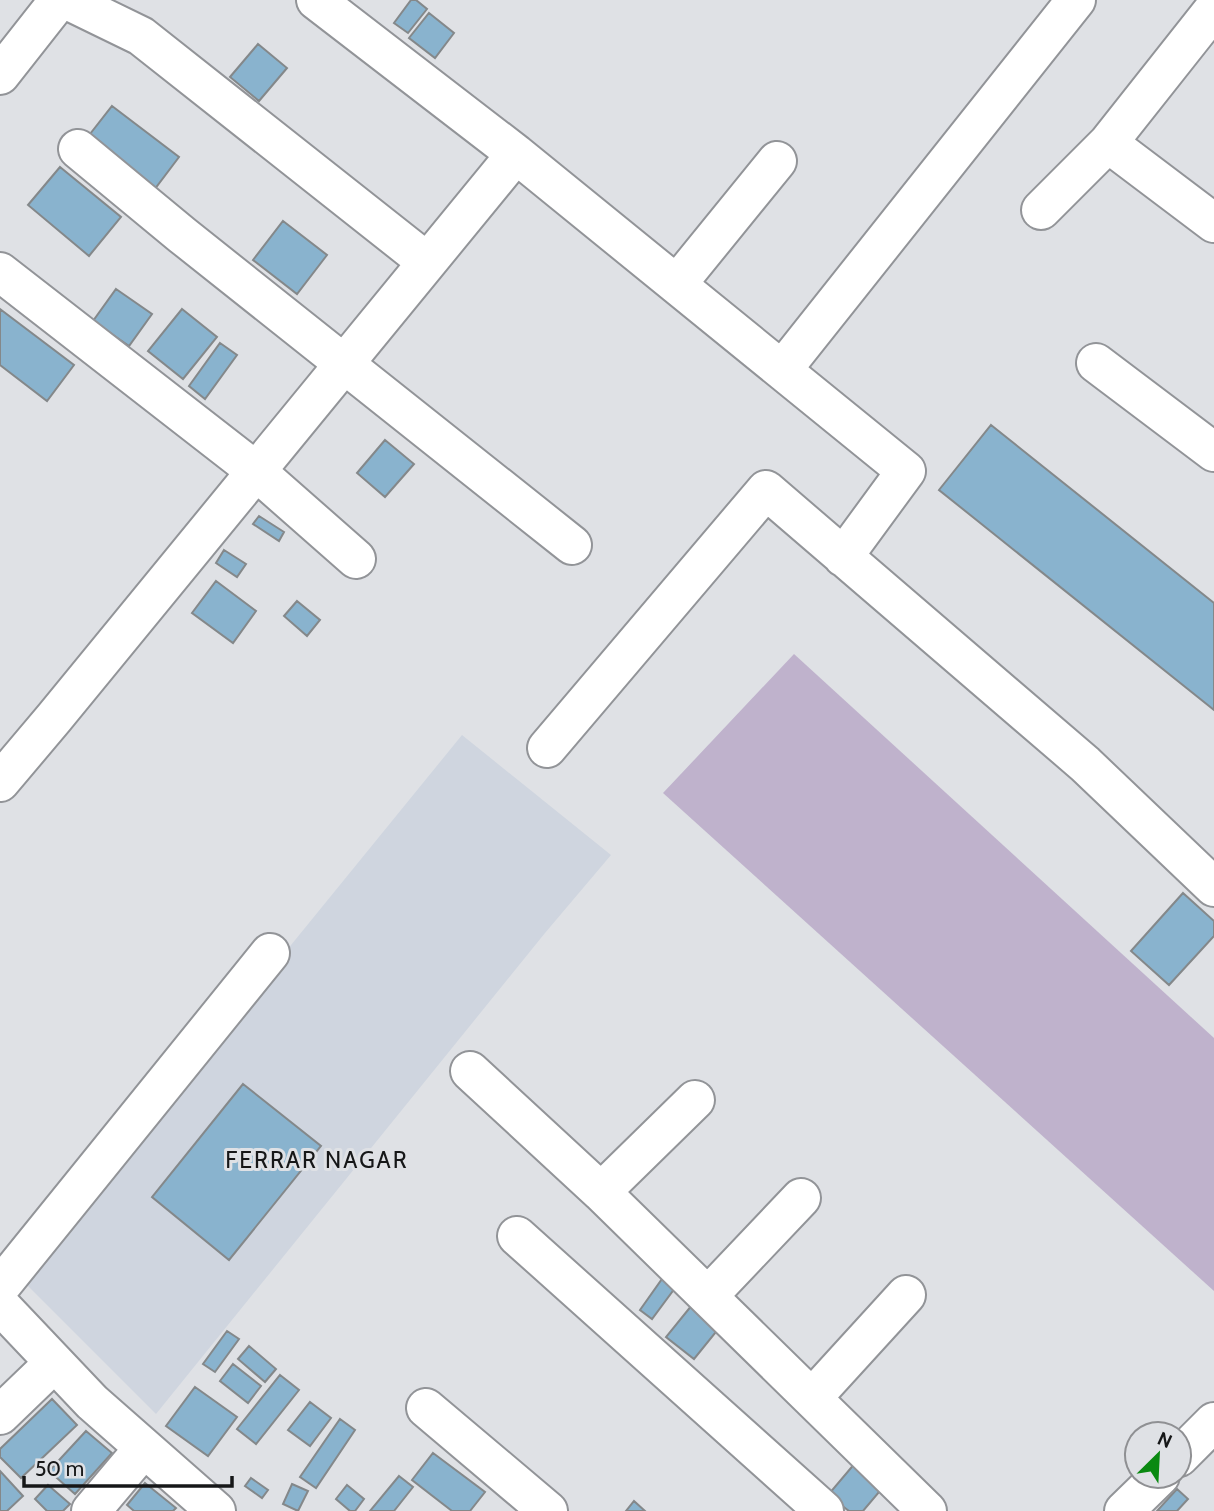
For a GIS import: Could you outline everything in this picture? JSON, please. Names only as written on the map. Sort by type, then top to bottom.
[{"type":"street","points":[[0,75],[59,0]]},
{"type":"street","points":[[67,0],[141,36],[427,262]]},
{"type":"street","points":[[316,0],[516,154],[906,471],[843,557]]},
{"type":"street","points":[[782,370],[1076,0]]},
{"type":"street","points":[[1041,210],[1108,143],[1214,9]]},
{"type":"street","points":[[1108,143],[1214,223]]},
{"type":"street","points":[[78,149],[132,195],[572,545]]},
{"type":"street","points":[[0,782],[516,154]]},
{"type":"street","points":[[677,284],[777,161]]},
{"type":"street","points":[[0,272],[256,471],[356,559]]},
{"type":"street","points":[[1096,363],[1214,452]]},
{"type":"street","points":[[547,748],[766,490],[1085,764],[1214,887]]},
{"type":"street","points":[[0,1287],[270,953]]},
{"type":"street","points":[[470,1071],[601,1192],[927,1511]]},
{"type":"street","points":[[601,1192],[695,1100]]},
{"type":"street","points":[[708,1296],[802,1198]]},
{"type":"street","points":[[517,1236],[824,1511]]},
{"type":"street","points":[[812,1398],[906,1295]]},
{"type":"street","points":[[0,1305],[92,1402],[216,1511]]},
{"type":"street","points":[[0,1415],[54,1363]]},
{"type":"street","points":[[426,1408],[548,1511]]},
{"type":"street","points":[[1193,1443],[1214,1422]]},
{"type":"street","points":[[91,1511],[144,1448]]},
{"type":"street","points":[[1127,1510],[1146,1490]]},
{"type":"shaded area","points":[[794,654],[1214,1038],[1214,1291],[663,793]]},
{"type":"shaded area","points":[[462,735],[611,855],[156,1414],[20,1278]]},
{"type":"building","points":[[411,0],[416,0],[427,9],[408,33],[394,23]]},
{"type":"building","points":[[429,13],[454,33],[435,58],[409,38]]},
{"type":"building","points":[[258,44],[287,68],[259,101],[230,77]]},
{"type":"building","points":[[112,106],[179,157],[151,194],[83,143]]},
{"type":"building","points":[[60,167],[121,217],[89,256],[28,205]]},
{"type":"building","points":[[283,221],[327,255],[297,294],[253,260]]},
{"type":"building","points":[[116,289],[152,314],[129,346],[93,321]]},
{"type":"building","points":[[0,309],[74,365],[47,401],[0,365]]},
{"type":"building","points":[[182,309],[217,337],[183,379],[148,351]]},
{"type":"building","points":[[220,343],[237,355],[205,399],[189,386]]},
{"type":"building","points":[[991,425],[1214,603],[1214,710],[939,490]]},
{"type":"building","points":[[385,440],[414,464],[385,497],[357,473]]},
{"type":"building","points":[[259,516],[284,532],[279,541],[253,524]]},
{"type":"building","points":[[224,550],[246,564],[237,577],[216,563]]},
{"type":"building","points":[[216,581],[256,611],[233,643],[192,613]]},
{"type":"building","points":[[297,601],[320,620],[307,636],[284,616]]},
{"type":"building","points":[[1183,893],[1214,921],[1214,936],[1169,985],[1131,951]]},
{"type":"building","points":[[243,1084],[321,1146],[229,1260],[152,1197]]},
{"type":"building","points":[[662,1279],[675,1288],[652,1319],[640,1310]]},
{"type":"building","points":[[692,1305],[720,1327],[694,1359],[666,1337]]},
{"type":"building","points":[[227,1331],[239,1339],[215,1372],[203,1364]]},
{"type":"building","points":[[249,1346],[276,1369],[265,1382],[238,1359]]},
{"type":"building","points":[[233,1364],[261,1386],[248,1403],[220,1381]]},
{"type":"building","points":[[280,1375],[299,1390],[256,1444],[237,1429]]},
{"type":"building","points":[[195,1387],[237,1417],[208,1456],[166,1426]]},
{"type":"building","points":[[52,1399],[77,1425],[21,1478],[0,1457],[0,1449]]},
{"type":"building","points":[[310,1402],[331,1418],[310,1446],[288,1430]]},
{"type":"building","points":[[340,1419],[355,1430],[316,1488],[300,1477]]},
{"type":"building","points":[[86,1431],[112,1453],[75,1494],[49,1471]]},
{"type":"building","points":[[433,1453],[485,1492],[470,1511],[452,1511],[412,1480]]},
{"type":"building","points":[[856,1462],[885,1485],[863,1511],[849,1511],[828,1495]]},
{"type":"building","points":[[0,1471],[23,1496],[7,1511],[0,1511]]},
{"type":"building","points":[[399,1476],[413,1487],[394,1511],[370,1511]]},
{"type":"building","points":[[251,1478],[268,1490],[262,1498],[245,1486]]},
{"type":"building","points":[[145,1483],[176,1508],[173,1511],[134,1511],[127,1505]]},
{"type":"building","points":[[292,1484],[308,1491],[298,1511],[283,1504]]},
{"type":"building","points":[[48,1485],[70,1504],[63,1511],[47,1511],[35,1499]]},
{"type":"building","points":[[347,1485],[364,1499],[355,1511],[350,1511],[336,1499]]},
{"type":"building","points":[[1176,1490],[1188,1499],[1177,1511],[1157,1511]]},
{"type":"building","points":[[634,1501],[645,1511],[626,1511]]},
{"type":"district","name":"FERRAR NAGAR","points":[[317,1160]]}]
